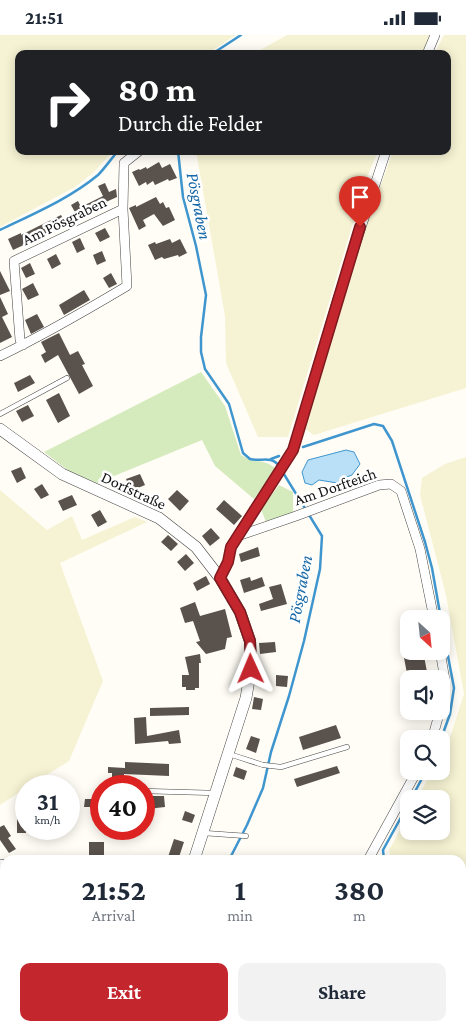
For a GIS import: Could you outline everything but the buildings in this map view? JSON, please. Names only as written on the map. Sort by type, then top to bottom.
[{"type":"street","points":[[428,50],[435,35]]},
{"type":"street","name":"Am Pösgraben","points":[[0,356],[127,287],[123,209],[124,163],[134,155]]},
{"type":"street","points":[[220,578],[228,562],[231,547],[293,450],[357,236],[385,155]]},
{"type":"street","name":"Am Pösgraben","points":[[23,345],[20,340],[14,261],[123,209]]},
{"type":"street","name":"Dorfstraße","points":[[0,429],[62,474],[159,518],[196,547],[220,578],[240,612],[250,641],[251,669],[246,698],[196,855]]},
{"type":"street","name":"Am Dorfteich","points":[[238,536],[379,485],[392,483],[401,491],[420,549],[432,610]]},
{"type":"street","points":[[371,855],[412,780]]},
{"type":"lane","points":[[0,415],[67,378]]},
{"type":"lane","points":[[229,754],[274,767],[290,765],[347,747]]},
{"type":"lane","points":[[155,791],[216,793]]},
{"type":"lane","points":[[203,833],[246,837]]},
{"type":"shaded area","points":[[0,35],[236,35],[213,50],[15,50],[15,155],[109,155],[94,172],[75,187],[0,227]]},
{"type":"shaded area","points":[[287,35],[431,35],[423,50],[260,50]]},
{"type":"shaded area","points":[[444,35],[466,35],[466,388],[314,435],[305,429],[361,240],[392,155],[451,155],[451,50],[436,50]]},
{"type":"shaded area","points":[[197,155],[376,155],[367,177],[288,437],[258,437],[226,363],[225,316]]},
{"type":"shaded area","points":[[466,457],[466,855],[390,855],[389,850],[400,830],[400,840],[450,840],[450,790],[422,790],[427,780],[450,780],[450,738],[464,694],[450,610],[420,495],[422,478],[445,464]]},
{"type":"shaded area","points":[[0,490],[47,530],[72,516],[82,540],[135,517],[147,522],[60,563],[103,681],[69,761],[47,775],[15,775],[15,795],[0,805]]},
{"type":"green space","points":[[201,372],[225,406],[241,455],[267,463],[276,469],[254,499],[215,466],[202,440],[97,483],[69,471],[44,452]]},
{"type":"green space","points":[[279,485],[293,492],[293,513],[266,522],[261,509]]},
{"type":"water","points":[[346,450],[354,452],[360,464],[352,475],[337,483],[319,480],[312,485],[305,483],[302,472],[308,460]]},
{"type":"waterway","name":"Pösgraben","points":[[218,50],[241,35]]},
{"type":"waterway","points":[[0,230],[51,205],[87,184],[98,175],[115,155]]},
{"type":"waterway","name":"Pösgraben","points":[[178,155],[183,197],[206,295],[201,337],[201,352],[205,369],[229,404],[243,453],[250,459],[269,460],[279,466]]},
{"type":"waterway","points":[[303,447],[374,424],[383,426],[392,441],[425,542],[439,610]]},
{"type":"waterway","points":[[271,459],[279,456]]},
{"type":"waterway","name":"Pösgraben","points":[[232,855],[263,788],[271,752],[304,641],[320,569],[322,536],[282,471]]},
{"type":"waterway","points":[[444,730],[450,714],[454,688],[449,660]]},
{"type":"waterway","points":[[416,790],[421,780]]},
{"type":"waterway","points":[[384,855],[383,850],[400,819]]},
{"type":"route","points":[[251,669],[250,641],[240,612],[220,578],[228,562],[231,547],[293,450],[360,227]]}]
